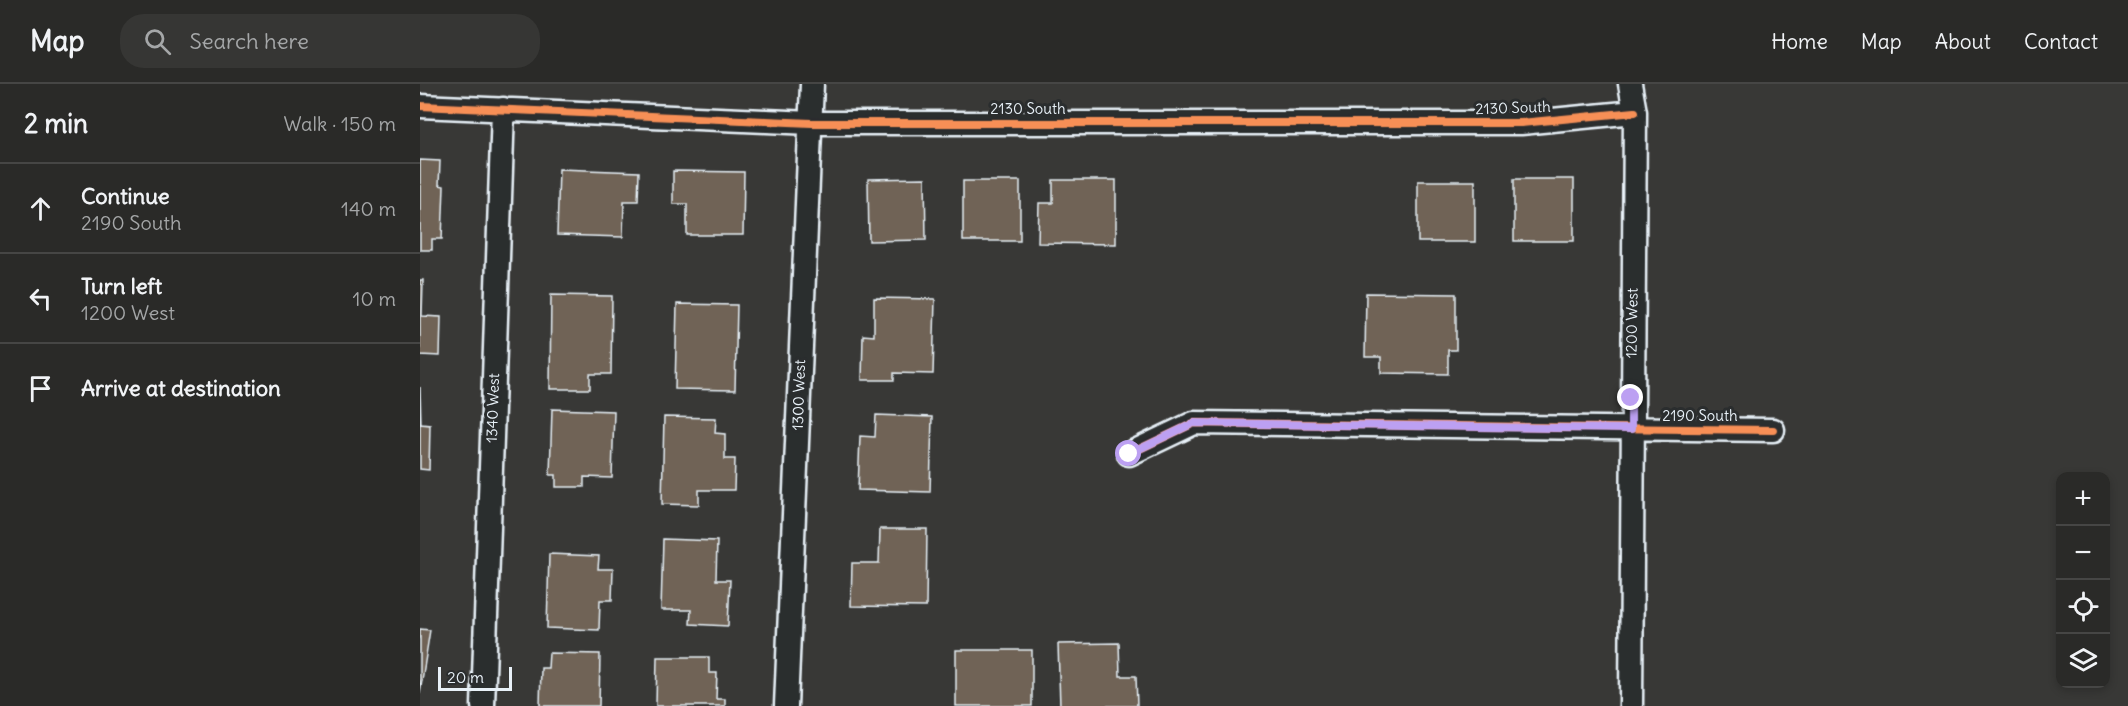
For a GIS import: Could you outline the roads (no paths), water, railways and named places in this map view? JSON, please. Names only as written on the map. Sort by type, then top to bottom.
[{"type":"street","name":"1300 West","points":[[786,706],[812,84]]},
{"type":"street","name":"1200 West","points":[[1629,84],[1635,112],[1631,429],[1631,706]]},
{"type":"street","name":"2130 South","points":[[420,106],[811,123],[1521,123],[1635,112]]},
{"type":"street","name":"1340 West","points":[[483,706],[503,109]]},
{"type":"street","name":"2190 South","points":[[1129,454],[1194,423],[1773,430]]}]
